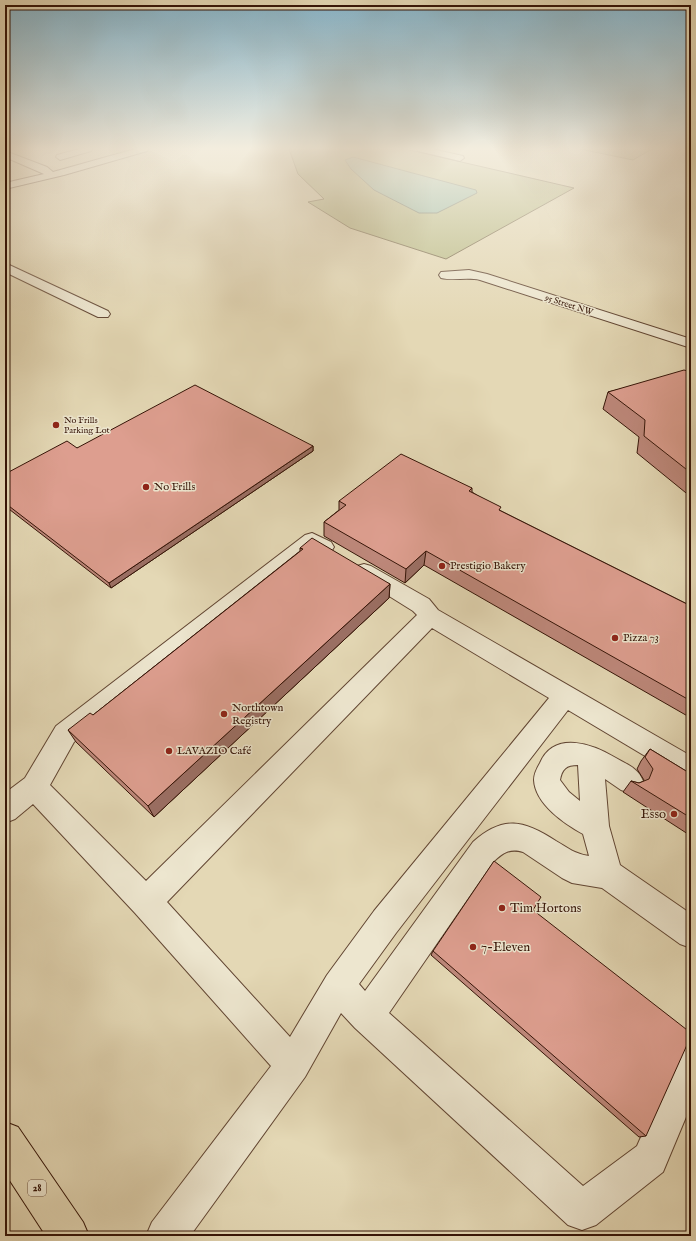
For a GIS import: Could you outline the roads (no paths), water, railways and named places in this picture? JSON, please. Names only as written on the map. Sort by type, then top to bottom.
[{"type":"main road","name":"28","points":[[5,1140],[69,1236]]},
{"type":"street","points":[[5,267],[103,314]]},
{"type":"street","name":"95 Street NW","points":[[445,275],[468,274],[483,277],[691,344]]},
{"type":"street","points":[[5,810],[34,787],[65,734],[312,540],[421,605],[430,616],[691,770]]},
{"type":"street","points":[[146,902],[430,616]]},
{"type":"street","points":[[166,1236],[293,1065],[338,986],[385,922],[565,696]]},
{"type":"street","points":[[595,826],[578,817],[564,807],[551,791],[547,779],[550,768],[556,759],[565,754],[590,756],[630,781]]},
{"type":"street","points":[[590,756],[595,826],[608,874]]},
{"type":"street","points":[[34,787],[146,902],[293,1065]]},
{"type":"street","points":[[367,1016],[483,852],[493,843],[504,837],[516,836],[530,840],[572,868],[608,874],[691,933]]},
{"type":"street","points":[[338,986],[367,1016],[582,1211],[650,1160],[691,1062]]},
{"type":"place","name":"No Frills Parking Lot","points":[[56,425]]},
{"type":"place","name":"No Frills","points":[[146,487]]},
{"type":"place","name":"Prestigio Bakery","points":[[442,566]]},
{"type":"place","name":"Pizza 73","points":[[615,638]]},
{"type":"place","name":"Northtown Registry","points":[[224,714]]},
{"type":"place","name":"LAVAZIO Café","points":[[169,751]]},
{"type":"place","name":"Esso","points":[[674,814]]},
{"type":"place","name":"Tim Hortons","points":[[502,908]]},
{"type":"place","name":"7-Eleven","points":[[473,947]]}]
